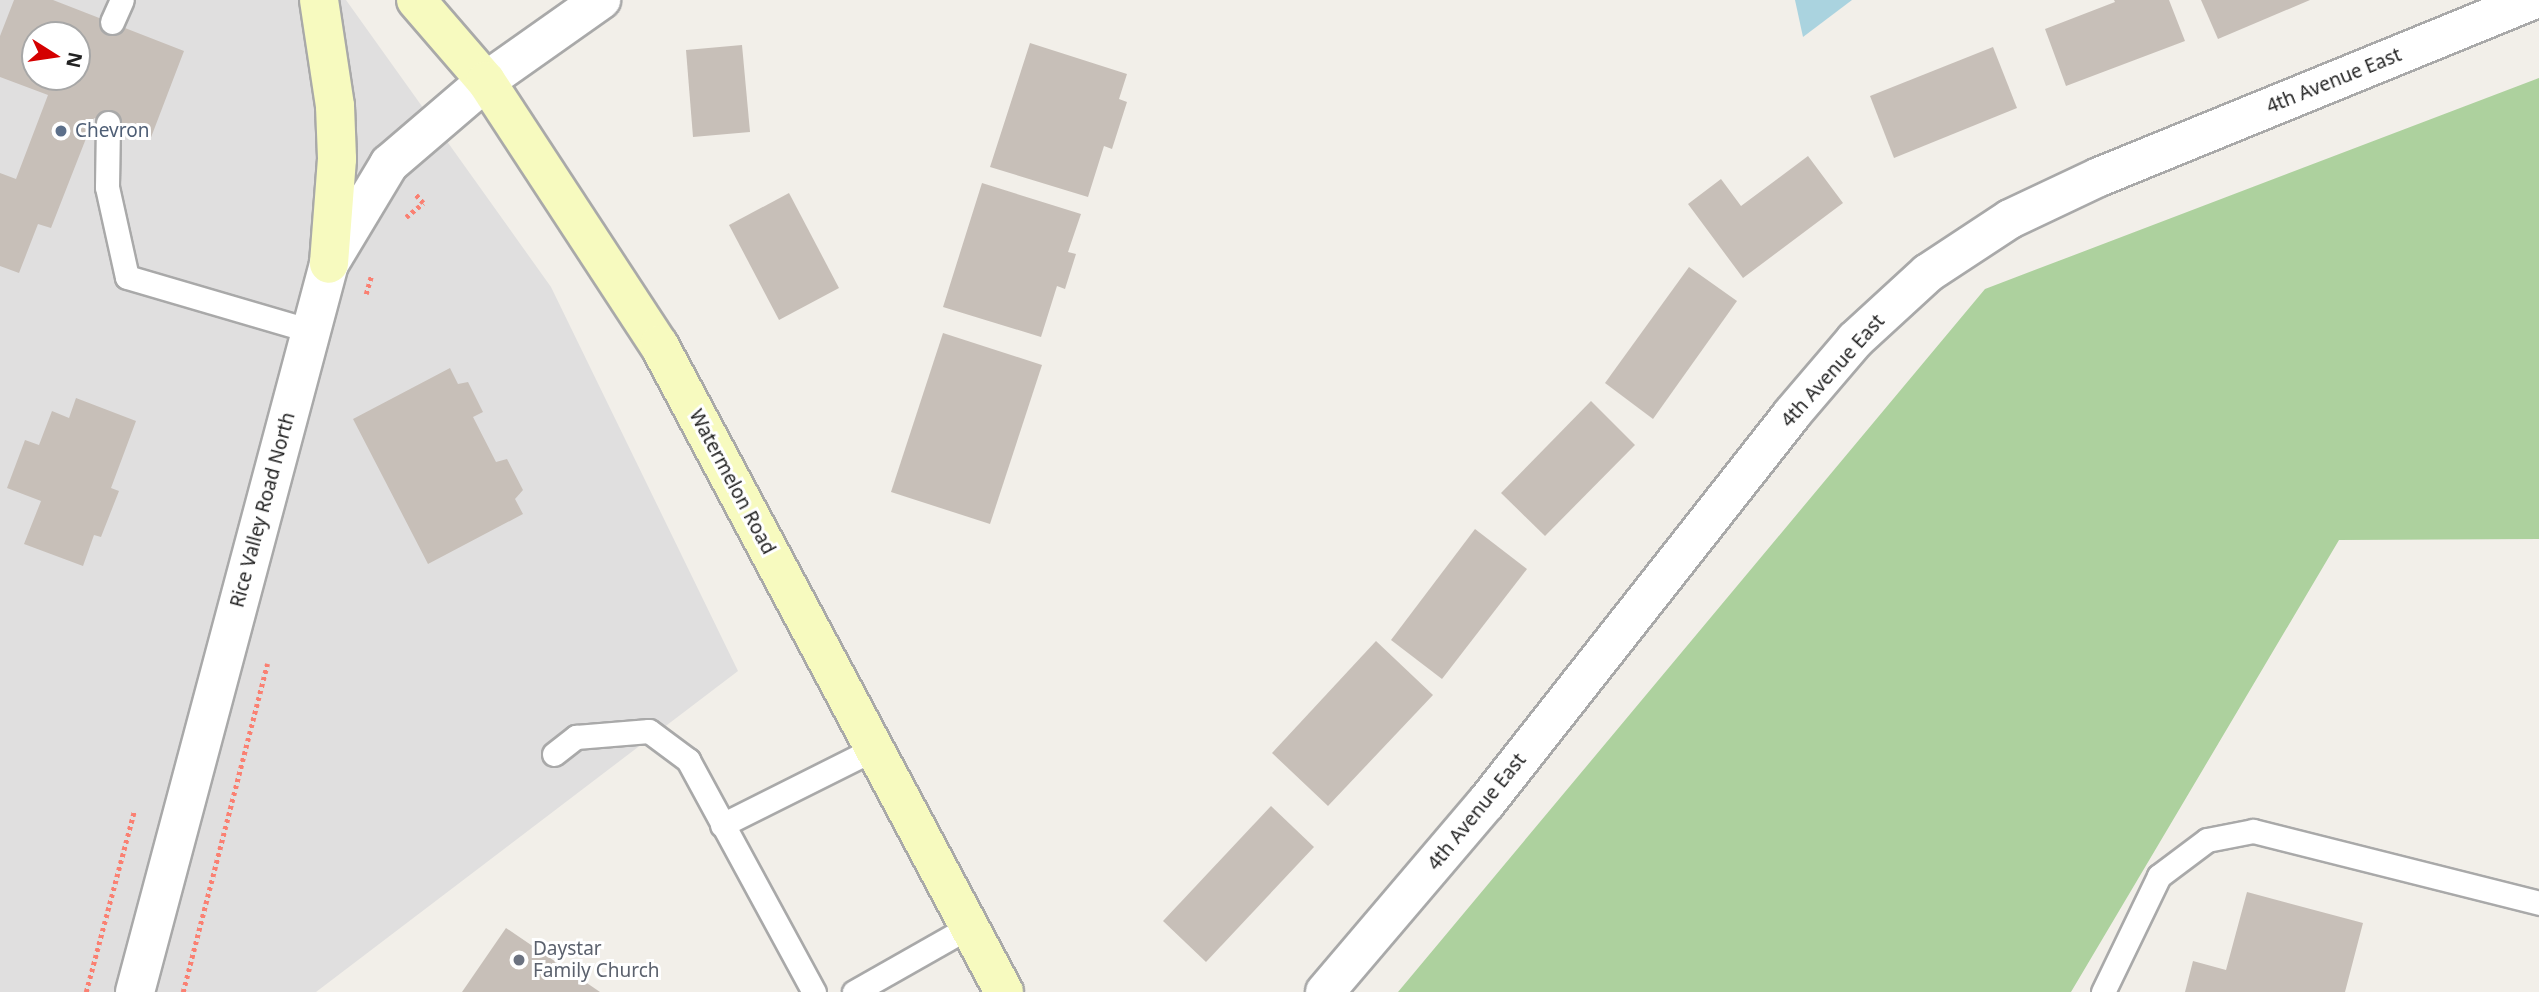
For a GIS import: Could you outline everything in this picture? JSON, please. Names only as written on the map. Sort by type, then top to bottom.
[{"type":"main road","points":[[319,0],[335,106],[337,159],[329,264]]},
{"type":"main road","name":"Watermelon Road","points":[[416,0],[485,81],[659,345],[1004,992]]},
{"type":"street","name":"Rice Valley Road North","points":[[135,992],[329,264],[389,164],[485,81],[601,0]]},
{"type":"street","name":"4th Avenue East","points":[[1325,992],[1486,803],[1791,415],[1855,340],[1927,273],[2010,219],[2099,177],[2533,0]]},
{"type":"lane","points":[[112,23],[121,0]]},
{"type":"lane","points":[[108,123],[107,187],[127,277],[312,331]]},
{"type":"lane","points":[[554,754],[576,737],[649,731],[688,760],[814,992]]},
{"type":"lane","points":[[722,824],[874,749]]},
{"type":"lane","points":[[2103,992],[2159,876],[2207,840],[2253,831],[2539,903]]},
{"type":"lane","points":[[854,992],[969,928]]},
{"type":"path","points":[[389,164],[423,203],[403,219]]},
{"type":"path","points":[[364,300],[372,274]]},
{"type":"path","points":[[183,992],[268,659]]},
{"type":"path","points":[[86,992],[134,812]]},
{"type":"shaded area","points":[[0,0],[346,0],[551,287],[738,671],[316,992],[0,992]]},
{"type":"green space","points":[[2539,78],[2539,539],[2339,540],[2071,992],[1398,992],[1985,289]]},
{"type":"water","points":[[1795,0],[1852,0],[1803,37]]},
{"type":"building","name":"Chevron","points":[[14,0],[53,0],[184,51],[150,140],[94,118],[51,228],[38,224],[19,273],[0,266],[0,173],[16,179],[48,95],[37,91],[91,91],[91,21],[21,21],[21,85],[0,77],[0,36]]},
{"type":"building","points":[[2114,0],[2169,0],[2185,41],[2066,86],[2045,29],[2115,2]]},
{"type":"building","points":[[2201,0],[2310,0],[2218,39]]},
{"type":"building","points":[[1030,43],[1127,74],[1119,99],[1127,102],[1112,149],[1104,146],[1088,197],[990,167]]},
{"type":"building","points":[[742,45],[750,132],[693,137],[686,50]]},
{"type":"building","points":[[1993,47],[2017,108],[1894,158],[1870,96]]},
{"type":"building","points":[[1808,156],[1843,203],[1743,278],[1688,204],[1721,179],[1741,206]]},
{"type":"building","points":[[982,183],[1081,214],[1068,252],[1076,254],[1065,289],[1057,286],[1041,337],[943,307]]},
{"type":"building","points":[[789,193],[839,288],[779,320],[729,225]]},
{"type":"building","points":[[1689,267],[1737,301],[1653,419],[1605,383]]},
{"type":"building","points":[[943,333],[1042,365],[990,524],[891,492]]},
{"type":"building","points":[[450,368],[458,384],[468,382],[483,412],[473,417],[496,462],[507,459],[523,490],[515,499],[523,514],[428,564],[353,419]]},
{"type":"building","points":[[76,398],[136,421],[111,488],[119,491],[101,537],[94,535],[83,566],[24,544],[41,501],[7,488],[25,440],[39,445],[52,411],[69,418]]},
{"type":"building","points":[[1591,401],[1635,445],[1545,536],[1501,493]]},
{"type":"building","points":[[1475,529],[1527,569],[1442,679],[1391,640]]},
{"type":"building","points":[[1376,641],[1433,695],[1328,806],[1272,753]]},
{"type":"building","points":[[1271,806],[1314,847],[1206,962],[1163,921]]},
{"type":"building","points":[[2247,892],[2363,923],[2345,992],[2185,992],[2193,961],[2226,970]]},
{"type":"building","name":"Daystar Family Church","points":[[506,928],[600,992],[462,992]]},
{"type":"place","name":"Chevron","points":[[61,131]]},
{"type":"place","name":"Daystar Family Church","points":[[519,960]]}]
